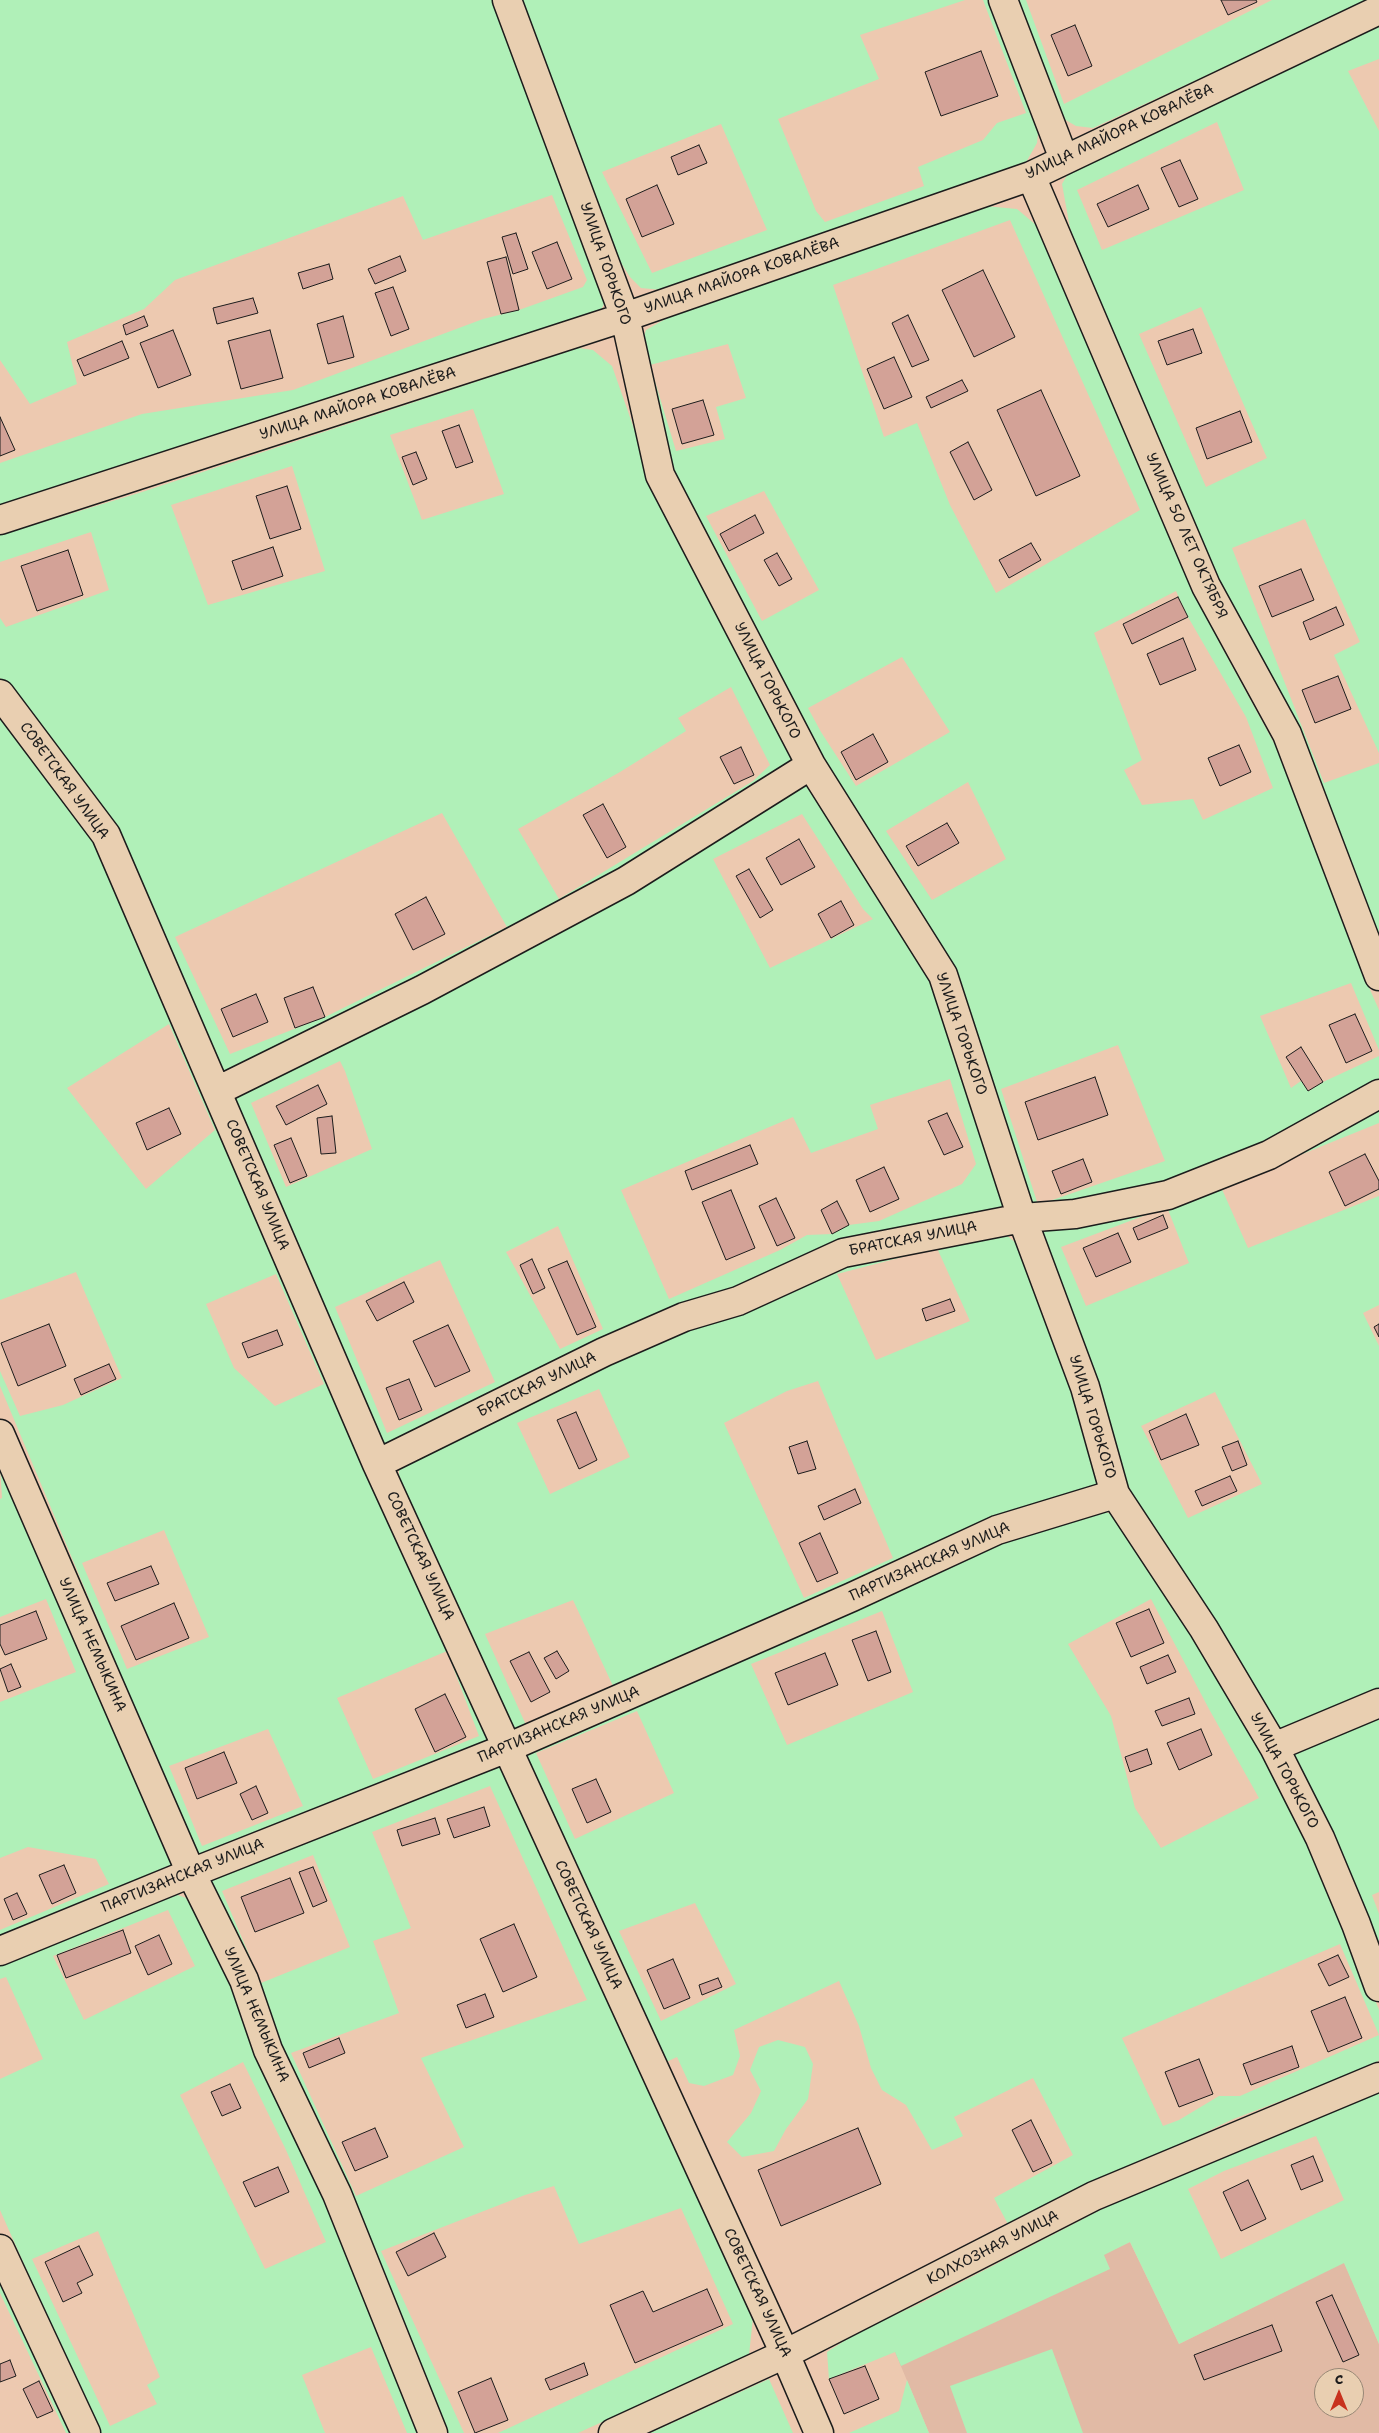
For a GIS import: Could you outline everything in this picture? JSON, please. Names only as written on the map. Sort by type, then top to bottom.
[{"type":"street","name":"УЛИЦА ГОРЬКОГО","points":[[507,0],[625,317],[660,475],[811,765],[942,975],[1022,1218],[1085,1386],[1115,1494],[1204,1629],[1274,1747],[1320,1838],[1356,1924],[1379,1988]]},
{"type":"street","points":[[1004,0],[1064,159]]},
{"type":"street","name":"УЛИЦА МАЙОРА КОВАЛЁВА","points":[[0,520],[625,317],[1031,176],[1379,10]]},
{"type":"street","name":"УЛИЦА 50 ЛЕТ ОКТЯБРЯ","points":[[1031,176],[1206,586],[1287,734],[1379,976]]},
{"type":"street","name":"СОВЕТСКАЯ УЛИЦА","points":[[0,694],[106,835],[377,1464],[785,2354],[819,2433]]},
{"type":"street","points":[[217,1091],[422,990],[626,881],[811,765]]},
{"type":"street","name":"БРАТСКАЯ УЛИЦА","points":[[377,1464],[604,1352],[684,1317],[738,1301],[842,1253],[1022,1218],[1075,1214],[1168,1195],[1269,1155],[1379,1094]]},
{"type":"street","name":"УЛИЦА НЕМЫКИНА","points":[[0,1434],[191,1873],[244,1980],[268,2050],[337,2194],[433,2433]]},
{"type":"street","name":"ПАРТИЗАНСКАЯ УЛИЦА","points":[[0,1951],[507,1748],[997,1530],[1115,1494]]},
{"type":"street","points":[[1274,1747],[1379,1703]]},
{"type":"street","name":"КОЛХОЗНАЯ УЛИЦА","points":[[613,2433],[785,2354],[1094,2196],[1379,2077]]},
{"type":"street","points":[[0,2249],[86,2433]]},
{"type":"shaded area","points":[[1130,2242],[1179,2344],[1344,2262],[1379,2344],[1379,2433],[929,2433],[895,2352]]},
{"type":"green space","points":[[0,0],[500,0],[608,296],[599,314],[0,506],[0,463],[142,414],[293,390],[483,319],[519,310],[583,287],[587,280],[552,195],[423,240],[403,196],[175,280],[144,309],[67,342],[77,384],[30,404],[0,360]]},
{"type":"green space","points":[[513,0],[965,0],[860,35],[879,79],[778,119],[816,211],[825,222],[924,186],[918,167],[983,140],[997,123],[1026,113],[983,0],[995,0],[1039,123],[1037,143],[1025,164],[662,290],[641,288],[630,277],[616,255]],"holes":[[[721,124],[767,230],[652,273],[602,172]]]},
{"type":"green space","points":[[1013,0],[1026,0],[1064,104],[1272,0],[1369,0],[1093,128],[1076,126],[1059,116]]},
{"type":"green space","points":[[1379,20],[1379,59],[1348,71],[1379,131],[1379,753],[1334,655],[1360,642],[1305,519],[1232,548],[1324,783],[1379,763],[1379,952],[1224,603],[1126,372],[1070,228],[1062,184],[1073,165]],"holes":[[[1217,122],[1244,190],[1102,250],[1077,190]],[[1201,307],[1267,458],[1206,487],[1139,334]]]},
{"type":"green space","points":[[985,206],[1017,209],[1036,225],[1062,273],[1220,644],[1275,745],[1363,974],[1379,1010],[1379,1050],[1351,983],[1260,1016],[1291,1088],[1301,1081],[1309,1091],[1323,1082],[1379,1056],[1379,1083],[1262,1151],[1160,1190],[1027,1213],[962,996],[911,897],[792,715],[685,502],[658,427],[638,354],[646,330],[676,313]],"holes":[[[1010,220],[1140,510],[996,593],[950,505],[917,423],[884,437],[833,285]],[[728,344],[746,398],[716,407],[725,439],[676,451],[650,365]],[[764,491],[819,590],[762,621],[706,516]],[[1176,591],[1188,617],[1246,717],[1273,788],[1203,820],[1193,799],[1142,805],[1124,770],[1142,760],[1094,633]],[[902,657],[950,732],[856,786],[821,732],[808,708]],[[968,782],[1006,859],[932,900],[886,831]],[[1118,1045],[1165,1161],[1038,1205],[1001,1089]]]},
{"type":"green space","points":[[578,348],[593,350],[612,366],[639,443],[800,760],[623,875],[222,1082],[52,742],[0,678],[0,618],[6,627],[109,590],[91,532],[0,562],[0,535],[139,493]],"holes":[[[473,409],[504,494],[422,520],[390,435]],[[292,466],[325,571],[208,605],[171,505]],[[731,687],[770,765],[753,781],[559,899],[518,829],[620,772],[686,731],[678,718]],[[442,813],[507,927],[325,1017],[230,1054],[175,937]]]},
{"type":"green space","points":[[0,701],[102,848],[497,1742],[198,1859],[0,1386],[0,1371],[20,1416],[63,1405],[122,1378],[76,1272],[0,1300]],"holes":[[[169,1024],[215,1130],[146,1189],[67,1088]],[[276,1274],[324,1384],[275,1406],[234,1368],[206,1304]],[[164,1530],[209,1637],[127,1669],[82,1563]],[[447,1651],[479,1736],[373,1779],[337,1698]],[[268,1729],[303,1806],[202,1846],[169,1766]]]},
{"type":"green space","points":[[808,774],[934,971],[1006,1205],[988,1212],[800,1259],[383,1456],[228,1093]],"holes":[[[802,814],[863,909],[873,919],[770,968],[713,859]],[[340,1061],[372,1149],[286,1187],[251,1103]],[[950,1079],[976,1164],[962,1184],[879,1221],[849,1225],[832,1234],[807,1235],[780,1250],[669,1299],[621,1190],[793,1117],[811,1153],[878,1129],[870,1105]],[[558,1226],[603,1329],[560,1349],[506,1252]],[[440,1260],[495,1382],[387,1433],[335,1307]]]},
{"type":"green space","points":[[1379,1102],[1379,1123],[1221,1187],[1248,1248],[1379,1196],[1379,1305],[1363,1313],[1379,1346],[1379,1698],[1280,1739],[1153,1538],[1125,1478],[1034,1231]],"holes":[[[1167,1207],[1189,1263],[1086,1306],[1061,1247]],[[1215,1392],[1262,1484],[1188,1518],[1141,1426]]]},
{"type":"green space","points":[[1005,1234],[1016,1243],[1074,1372],[1100,1484],[512,1737],[399,1488],[399,1468],[411,1455],[808,1272]],"holes":[[[937,1248],[970,1321],[876,1360],[837,1274]],[[818,1381],[893,1558],[804,1598],[724,1423],[787,1391]],[[599,1389],[630,1457],[550,1494],[517,1423]],[[573,1600],[613,1686],[526,1725],[485,1634]]]},
{"type":"green space","points":[[0,1464],[180,1867],[0,1943],[0,1930],[109,1884],[96,1859],[28,1847],[0,1858],[0,1702],[76,1672],[46,1599],[0,1617],[0,1499],[2,1498]]},
{"type":"green space","points":[[1097,1508],[1119,1518],[1262,1743],[1340,1910],[1379,2010],[1379,2035],[1379,2060],[1374,2065],[1231,2120],[1010,2228],[994,2198],[1073,2155],[1033,2078],[954,2117],[963,2136],[932,2150],[906,2105],[882,2090],[871,2068],[859,2026],[839,1981],[734,2030],[740,2056],[733,2075],[704,2086],[689,2083],[677,2057],[662,2064],[518,1749],[1005,1535]],"holes":[[[1151,1599],[1259,1798],[1161,1848],[1135,1808],[1111,1716],[1068,1644]],[[882,1611],[913,1692],[787,1745],[751,1664]],[[637,1711],[674,1793],[575,1839],[536,1753]],[[695,1903],[736,1984],[661,2021],[619,1931]],[[1340,1944],[1379,2035],[1240,2096],[1219,2096],[1179,2120],[1163,2126],[1122,2038]]]},
{"type":"green space","points":[[1379,1709],[1379,1892],[1372,1895],[1379,1914],[1379,1955],[1291,1750]]},
{"type":"green space","points":[[502,1758],[753,2317],[749,2355],[578,2433],[498,2433],[733,2324],[681,2208],[579,2244],[554,2186],[525,2195],[381,2251],[464,2433],[439,2433],[203,1874]],"holes":[[[490,1786],[587,2000],[421,2058],[464,2147],[356,2196],[291,2053],[399,2013],[373,1941],[411,1928],[372,1832]],[[313,1855],[350,1947],[261,1983],[222,1891]]]},
{"type":"green space","points":[[172,1893],[186,1898],[228,1971],[355,2260],[420,2433],[407,2433],[371,2347],[302,2375],[325,2433],[99,2433],[0,2210],[0,2079],[43,2059],[6,1977],[0,1979],[0,1959]],"holes":[[[168,1910],[195,1966],[84,2020],[53,1956]],[[243,2062],[286,2150],[326,2242],[265,2269],[180,2095]],[[98,2231],[160,2377],[147,2385],[157,2404],[110,2426],[32,2259]]]},
{"type":"green space","points":[[778,2040],[805,2047],[813,2064],[808,2099],[786,2129],[774,2151],[742,2157],[727,2142],[751,2113],[761,2091],[750,2070],[759,2047]]},
{"type":"green space","points":[[1379,2091],[1379,2344],[1344,2263],[1179,2344],[1130,2242],[1104,2255],[1110,2269],[901,2366],[895,2352],[829,2379],[827,2352],[858,2332],[923,2302],[1110,2205]],"holes":[[[1316,2136],[1344,2200],[1221,2259],[1188,2189],[1224,2171]]]},
{"type":"green space","points":[[0,2262],[83,2433],[66,2433],[0,2293]]},
{"type":"green space","points":[[1052,2349],[1083,2433],[967,2433],[950,2386]]},
{"type":"green space","points":[[769,2379],[793,2433],[650,2433]]},
{"type":"green space","points":[[907,2380],[929,2433],[849,2433],[899,2411]]},
{"type":"building","points":[[1221,0],[1256,0],[1257,2],[1228,15]]},
{"type":"building","points":[[1075,25],[1092,66],[1068,76],[1051,35]]},
{"type":"building","points":[[981,51],[998,96],[941,116],[925,72]]},
{"type":"building","points":[[699,145],[707,163],[678,175],[671,157]]},
{"type":"building","points":[[1180,160],[1198,199],[1179,207],[1161,168]]},
{"type":"building","points":[[657,185],[674,224],[642,237],[626,199]]},
{"type":"building","points":[[1138,185],[1149,209],[1108,227],[1097,204]]},
{"type":"building","points":[[516,233],[528,269],[513,274],[502,237]]},
{"type":"building","points":[[557,242],[572,279],[547,289],[532,252]]},
{"type":"building","points":[[400,256],[406,271],[375,284],[368,269]]},
{"type":"building","points":[[506,257],[519,310],[501,314],[487,262]]},
{"type":"building","points":[[329,264],[333,279],[303,289],[298,273]]},
{"type":"building","points":[[983,270],[1015,337],[974,357],[942,290]]},
{"type":"building","points":[[393,287],[409,329],[391,336],[375,293]]},
{"type":"building","points":[[253,298],[258,313],[217,324],[213,308]]},
{"type":"building","points":[[908,315],[929,360],[912,367],[892,323]]},
{"type":"building","points":[[144,316],[148,326],[126,335],[123,325]]},
{"type":"building","points":[[343,316],[354,357],[328,364],[317,324]]},
{"type":"building","points":[[1193,329],[1202,353],[1167,365],[1158,341]]},
{"type":"building","points":[[173,330],[191,375],[158,388],[140,343]]},
{"type":"building","points":[[270,330],[283,378],[241,389],[228,341]]},
{"type":"building","points":[[122,341],[129,358],[84,376],[77,360]]},
{"type":"building","points":[[894,357],[912,397],[884,409],[867,369]]},
{"type":"building","points":[[962,380],[968,391],[931,408],[926,397]]},
{"type":"building","points":[[1041,390],[1080,476],[1036,496],[997,410]]},
{"type":"building","points":[[703,400],[714,435],[682,444],[672,409]]},
{"type":"building","points":[[1240,411],[1252,442],[1207,459],[1196,428]]},
{"type":"building","points":[[0,417],[15,450],[0,456]]},
{"type":"building","points":[[459,425],[473,462],[456,468],[442,431]]},
{"type":"building","points":[[968,442],[992,490],[974,500],[950,452]]},
{"type":"building","points":[[416,452],[427,479],[413,485],[402,457]]},
{"type":"building","points":[[287,486],[301,529],[270,539],[256,496]]},
{"type":"building","points":[[755,515],[764,533],[729,551],[720,534]]},
{"type":"building","points":[[1031,543],[1041,560],[1009,578],[999,560]]},
{"type":"building","points":[[273,547],[283,576],[242,590],[232,561]]},
{"type":"building","points":[[68,550],[83,595],[37,611],[21,566]]},
{"type":"building","points":[[777,553],[792,579],[779,586],[764,560]]},
{"type":"building","points":[[1301,569],[1314,600],[1272,617],[1259,586]]},
{"type":"building","points":[[1178,597],[1188,617],[1132,644],[1123,624]]},
{"type":"building","points":[[1336,607],[1344,625],[1310,640],[1303,622]]},
{"type":"building","points":[[1183,638],[1196,670],[1160,685],[1147,654]]},
{"type":"building","points":[[1338,676],[1351,709],[1315,723],[1302,690]]},
{"type":"building","points":[[873,734],[888,762],[856,780],[841,752]]},
{"type":"building","points":[[1239,745],[1251,772],[1220,786],[1208,758]]},
{"type":"building","points":[[741,747],[754,775],[734,784],[720,757]]},
{"type":"building","points":[[603,804],[626,847],[607,858],[583,815]]},
{"type":"building","points":[[947,823],[959,843],[918,866],[906,846]]},
{"type":"building","points":[[799,839],[815,867],[781,885],[766,858]]},
{"type":"building","points":[[749,869],[773,910],[760,918],[736,876]]},
{"type":"building","points":[[426,897],[445,934],[413,950],[395,914]]},
{"type":"building","points":[[841,901],[854,925],[831,938],[818,914]]},
{"type":"building","points":[[313,987],[325,1017],[295,1028],[284,998]]},
{"type":"building","points":[[256,994],[268,1022],[233,1037],[221,1009]]},
{"type":"building","points":[[1355,1014],[1372,1051],[1346,1063],[1329,1025]]},
{"type":"building","points":[[1301,1047],[1323,1082],[1308,1091],[1286,1057]]},
{"type":"building","points":[[1095,1077],[1108,1115],[1038,1140],[1025,1102]]},
{"type":"building","points":[[318,1085],[327,1104],[286,1125],[276,1106]]},
{"type":"building","points":[[169,1108],[181,1134],[147,1150],[136,1123]]},
{"type":"building","points":[[947,1113],[963,1147],[944,1155],[928,1121]]},
{"type":"building","points":[[332,1116],[336,1153],[321,1154],[317,1118]]},
{"type":"building","points":[[291,1138],[307,1176],[290,1183],[274,1145]]},
{"type":"building","points":[[750,1145],[758,1164],[692,1190],[685,1171]]},
{"type":"building","points":[[1365,1154],[1379,1181],[1379,1189],[1345,1206],[1329,1172]]},
{"type":"building","points":[[1083,1159],[1092,1182],[1061,1194],[1052,1171]]},
{"type":"building","points":[[884,1167],[899,1199],[870,1212],[856,1180]]},
{"type":"building","points":[[731,1190],[755,1248],[726,1260],[702,1202]]},
{"type":"building","points":[[776,1198],[795,1238],[777,1246],[759,1206]]},
{"type":"building","points":[[837,1201],[849,1225],[832,1234],[821,1210]]},
{"type":"building","points":[[1163,1215],[1168,1228],[1138,1240],[1133,1228]]},
{"type":"building","points":[[1118,1233],[1131,1262],[1096,1277],[1083,1248]]},
{"type":"building","points":[[532,1259],[545,1288],[533,1294],[520,1265]]},
{"type":"building","points":[[567,1261],[596,1327],[577,1335],[548,1269]]},
{"type":"building","points":[[404,1282],[414,1302],[377,1321],[366,1301]]},
{"type":"building","points":[[950,1299],[955,1311],[926,1321],[922,1309]]},
{"type":"building","points":[[49,1324],[66,1366],[18,1386],[1,1343]]},
{"type":"building","points":[[1379,1324],[1379,1337],[1374,1327]]},
{"type":"building","points":[[448,1325],[470,1371],[435,1387],[413,1341]]},
{"type":"building","points":[[277,1330],[283,1345],[248,1358],[242,1343]]},
{"type":"building","points":[[109,1364],[116,1379],[81,1395],[74,1379]]},
{"type":"building","points":[[409,1379],[422,1410],[399,1420],[386,1388]]},
{"type":"building","points":[[576,1412],[597,1460],[579,1469],[557,1420]]},
{"type":"building","points":[[1186,1414],[1199,1445],[1161,1460],[1149,1431]]},
{"type":"building","points":[[807,1441],[816,1469],[798,1474],[789,1447]]},
{"type":"building","points":[[1238,1441],[1247,1465],[1232,1471],[1222,1447]]},
{"type":"building","points":[[1230,1476],[1237,1491],[1202,1506],[1195,1491]]},
{"type":"building","points":[[855,1489],[861,1503],[824,1520],[818,1506]]},
{"type":"building","points":[[820,1533],[838,1573],[817,1582],[799,1543]]},
{"type":"building","points":[[151,1566],[159,1584],[115,1601],[107,1583]]},
{"type":"building","points":[[174,1603],[189,1638],[136,1660],[121,1626]]},
{"type":"building","points":[[1149,1609],[1164,1643],[1131,1657],[1116,1623]]},
{"type":"building","points":[[36,1611],[47,1639],[5,1655],[0,1644],[0,1625]]},
{"type":"building","points":[[876,1631],[891,1672],[868,1681],[852,1640]]},
{"type":"building","points":[[557,1651],[569,1671],[556,1679],[544,1658]]},
{"type":"building","points":[[529,1652],[550,1692],[531,1702],[510,1661]]},
{"type":"building","points":[[825,1653],[838,1685],[788,1705],[775,1673]]},
{"type":"building","points":[[1168,1655],[1176,1672],[1147,1684],[1140,1667]]},
{"type":"building","points":[[11,1664],[21,1687],[8,1692],[0,1669]]},
{"type":"building","points":[[445,1694],[466,1737],[435,1752],[415,1709]]},
{"type":"building","points":[[1189,1698],[1195,1714],[1162,1726],[1155,1711]]},
{"type":"building","points":[[1201,1729],[1212,1755],[1179,1770],[1167,1743]]},
{"type":"building","points":[[1147,1749],[1152,1764],[1130,1772],[1125,1757]]},
{"type":"building","points":[[224,1752],[237,1783],[197,1799],[185,1768]]},
{"type":"building","points":[[596,1779],[611,1812],[587,1823],[572,1789]]},
{"type":"building","points":[[256,1786],[268,1813],[252,1820],[240,1794]]},
{"type":"building","points":[[484,1807],[490,1826],[454,1838],[447,1819]]},
{"type":"building","points":[[435,1818],[440,1834],[402,1846],[397,1830]]},
{"type":"building","points":[[64,1865],[76,1893],[52,1904],[39,1875]]},
{"type":"building","points":[[313,1867],[327,1901],[313,1907],[299,1872]]},
{"type":"building","points":[[290,1878],[304,1913],[255,1932],[241,1897]]},
{"type":"building","points":[[17,1893],[27,1914],[13,1920],[4,1899]]},
{"type":"building","points":[[514,1924],[537,1977],[503,1992],[480,1939]]},
{"type":"building","points":[[123,1930],[131,1953],[66,1978],[57,1955]]},
{"type":"building","points":[[159,1935],[172,1964],[148,1975],[135,1946]]},
{"type":"building","points":[[1338,1955],[1349,1977],[1329,1986],[1318,1964]]},
{"type":"building","points":[[673,1959],[690,1998],[664,2009],[647,1970]]},
{"type":"building","points":[[718,1978],[722,1987],[702,1995],[699,1985]]},
{"type":"building","points":[[485,1994],[494,2017],[466,2028],[457,2005]]},
{"type":"building","points":[[1345,1997],[1362,2038],[1328,2052],[1311,2011]]},
{"type":"building","points":[[339,2038],[345,2053],[309,2068],[303,2053]]},
{"type":"building","points":[[1292,2046],[1299,2067],[1251,2085],[1243,2064]]},
{"type":"building","points":[[1199,2059],[1213,2094],[1179,2107],[1165,2072]]},
{"type":"building","points":[[230,2084],[241,2108],[222,2116],[211,2092]]},
{"type":"building","points":[[1031,2120],[1052,2163],[1033,2172],[1012,2130]]},
{"type":"building","points":[[375,2128],[388,2157],[355,2171],[342,2142]]},
{"type":"building","points":[[858,2128],[881,2184],[781,2226],[758,2170]]},
{"type":"building","points":[[1313,2156],[1323,2181],[1301,2190],[1291,2165]]},
{"type":"building","points":[[278,2167],[289,2192],[255,2207],[243,2182]]},
{"type":"building","points":[[1248,2180],[1266,2219],[1241,2231],[1223,2192]]},
{"type":"building","points":[[434,2233],[446,2257],[408,2276],[396,2252]]},
{"type":"building","points":[[79,2246],[93,2275],[77,2283],[82,2293],[63,2302],[45,2262]]},
{"type":"building","points":[[707,2289],[723,2325],[635,2363],[610,2305],[643,2291],[653,2312]]},
{"type":"building","points":[[1332,2295],[1359,2355],[1343,2362],[1316,2302]]},
{"type":"building","points":[[1272,2325],[1282,2351],[1204,2380],[1194,2355]]},
{"type":"building","points":[[10,2360],[16,2376],[0,2382],[0,2364]]},
{"type":"building","points":[[584,2363],[588,2375],[550,2390],[545,2379]]},
{"type":"building","points":[[865,2366],[879,2399],[844,2414],[829,2379]]},
{"type":"building","points":[[491,2378],[508,2420],[475,2433],[458,2392]]},
{"type":"building","points":[[39,2381],[53,2411],[37,2418],[23,2389]]}]
